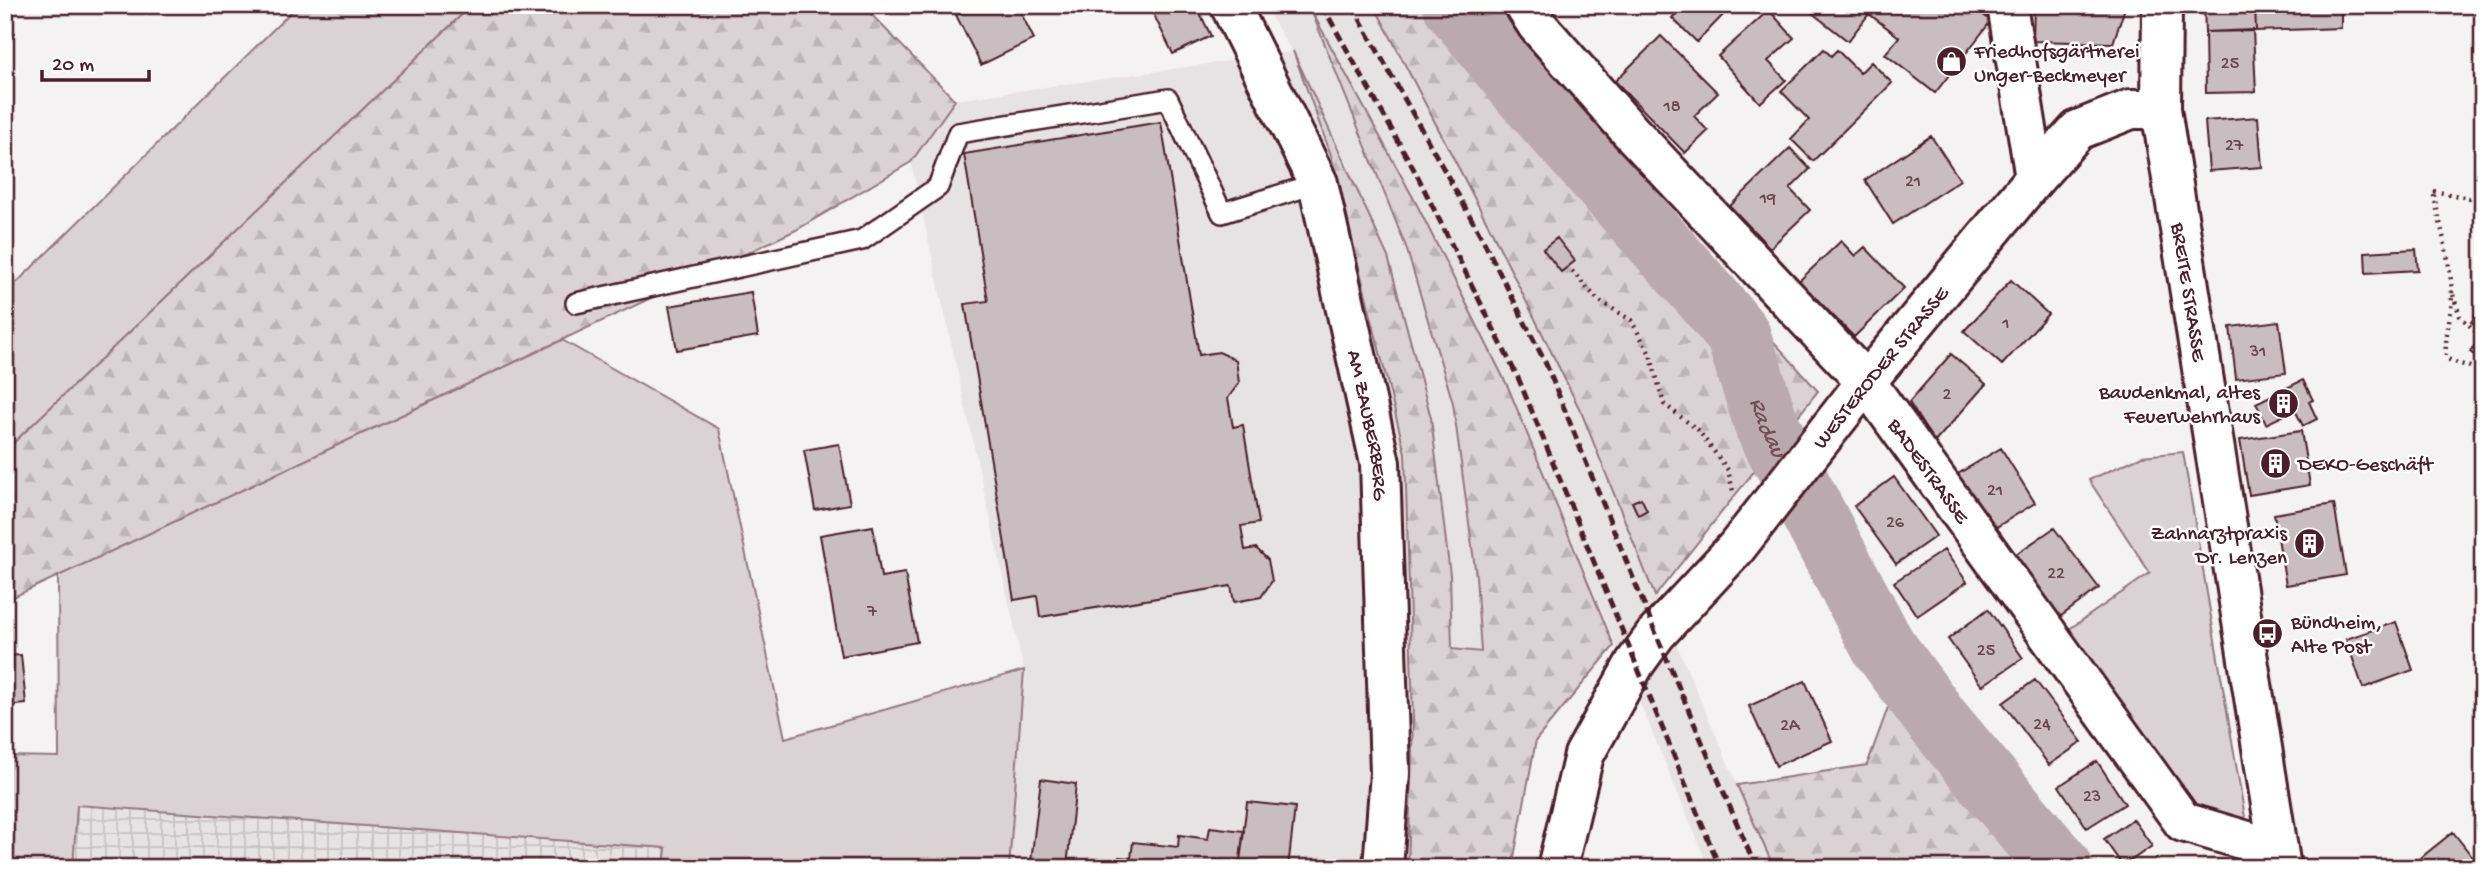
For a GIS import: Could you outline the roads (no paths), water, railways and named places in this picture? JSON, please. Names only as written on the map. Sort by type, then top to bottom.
[{"type":"street","name":"AM ZAUBERBERG","points":[[1230,5],[1318,183],[1380,463],[1390,773],[1383,868]]},
{"type":"street","name":"BADESTRASSE","points":[[1524,5],[1537,25],[1630,131],[1866,382],[2183,822],[2279,859]]},
{"type":"street","points":[[2007,5],[2035,178]]},
{"type":"street","name":"BREITE STRASSE","points":[[2162,5],[2161,109],[2279,859]]},
{"type":"street","name":"WESTERODER STRASSE","points":[[1557,868],[1584,755],[1656,634],[1736,548],[1866,382],[2078,130],[2131,108],[2161,109]]},
{"type":"lane","points":[[576,303],[862,240],[938,187],[958,133],[1168,99],[1222,214],[1318,183]]},
{"type":"waterway","name":"Radau","points":[[1455,5],[1524,91],[1738,335],[1767,426],[1883,646],[1938,721],[2061,868]]},
{"type":"railway","points":[[1322,5],[1417,175],[1519,380],[1720,868]]},
{"type":"railway","points":[[1352,5],[1481,236],[1546,364],[1656,634],[1756,868]]},
{"type":"place","name":"Friedhofsgärtnerei Unger-Beckmeyer","points":[[1951,62]]},
{"type":"place","name":"Baudenkmal, altes Feuerwehrhaus","points":[[2283,403]]},
{"type":"place","name":"DEKO-Geschäft","points":[[2275,463]]},
{"type":"place","name":"Zahnarztpraxis Dr. Lenzen","points":[[2310,544]]},
{"type":"place","name":"Bündheim, Alte Post","points":[[2268,633]]}]
